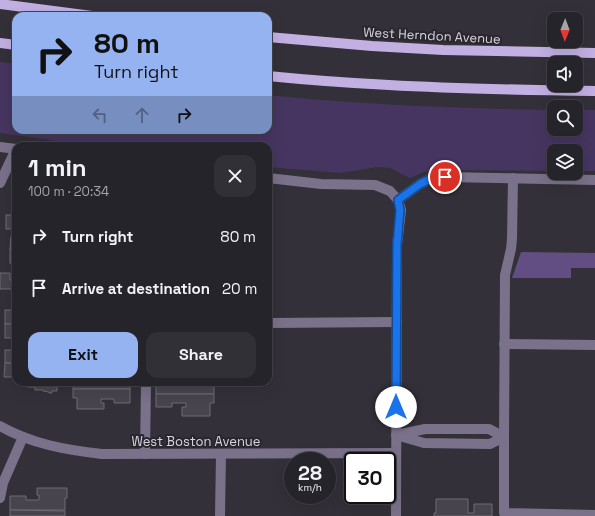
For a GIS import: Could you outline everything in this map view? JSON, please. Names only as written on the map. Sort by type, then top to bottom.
[{"type":"main road","points":[[0,4],[61,12]]},
{"type":"main road","name":"West Herndon Avenue","points":[[272,37],[372,46],[443,50],[595,53]]},
{"type":"main road","points":[[0,43],[12,44]]},
{"type":"main road","points":[[272,76],[389,86],[595,91]]},
{"type":"street","points":[[0,147],[12,148]]},
{"type":"street","points":[[0,183],[12,158]]},
{"type":"street","points":[[272,178],[321,184],[376,185],[390,191],[398,200],[400,210],[397,245],[396,452]]},
{"type":"street","points":[[398,200],[420,184],[432,178],[595,180]]},
{"type":"street","points":[[513,178],[512,239],[505,275],[504,513],[595,515]]},
{"type":"street","points":[[272,323],[397,322]]},
{"type":"street","points":[[504,344],[595,345]]},
{"type":"street","points":[[145,454],[146,386]]},
{"type":"street","name":"West Boston Avenue","points":[[0,426],[23,437],[45,444],[102,454],[344,453]]},
{"type":"street","points":[[396,435],[425,429],[490,429],[504,437]]},
{"type":"street","points":[[396,435],[424,443],[490,444],[504,437]]},
{"type":"street","points":[[0,498],[3,483],[23,437]]},
{"type":"street","points":[[220,454],[220,516]]},
{"type":"street","points":[[396,504],[396,516]]},
{"type":"shaded area","points":[[0,62],[12,64],[12,134],[272,134],[272,95],[411,106],[547,110],[547,136],[583,136],[583,110],[595,110],[595,171],[583,171],[583,144],[547,144],[547,171],[446,170],[424,172],[410,178],[390,168],[378,167],[341,173],[272,167],[272,142],[65,142],[0,133]]},
{"type":"shaded area","points":[[521,252],[595,253],[595,268],[571,268],[571,278],[512,278]]},
{"type":"building","points":[[6,215],[12,215],[12,229],[6,229]]},
{"type":"building","points":[[11,236],[12,236],[12,249],[10,249]]},
{"type":"building","points":[[10,249],[12,249],[12,263],[10,263]]},
{"type":"building","points":[[0,273],[10,273],[12,289],[0,289]]},
{"type":"building","points":[[5,310],[12,310],[12,324],[5,324]]},
{"type":"building","points":[[5,324],[12,324],[12,338],[5,338]]},
{"type":"building","points":[[5,350],[12,350],[12,363],[5,363]]},
{"type":"building","points":[[5,363],[12,363],[12,377],[4,377]]},
{"type":"building","points":[[57,386],[57,391],[52,391],[52,393],[49,393],[43,390],[35,390],[35,387],[28,387]]},
{"type":"building","points":[[73,386],[130,386],[130,389],[73,389]]},
{"type":"building","points":[[156,386],[214,386],[214,394],[156,394]]},
{"type":"building","points":[[73,389],[130,389],[130,403],[114,403],[114,399],[101,399],[101,403],[104,403],[104,409],[77,409],[77,398],[73,398]]},
{"type":"building","points":[[156,394],[214,394],[214,403],[210,403],[210,416],[182,416],[182,407],[186,407],[186,403],[172,403],[172,407],[156,407]]},
{"type":"building","points":[[37,488],[67,488],[65,510],[10,510],[10,496],[26,496],[26,500],[39,500]]},
{"type":"building","points":[[436,499],[468,499],[468,513],[474,513],[474,504],[492,504],[492,516],[434,516],[434,513],[436,513]]},
{"type":"building","points":[[10,510],[65,511],[65,516],[10,516]]},
{"type":"route","points":[[396,407],[397,245],[400,210],[398,200],[420,184],[432,178],[445,177]]}]
